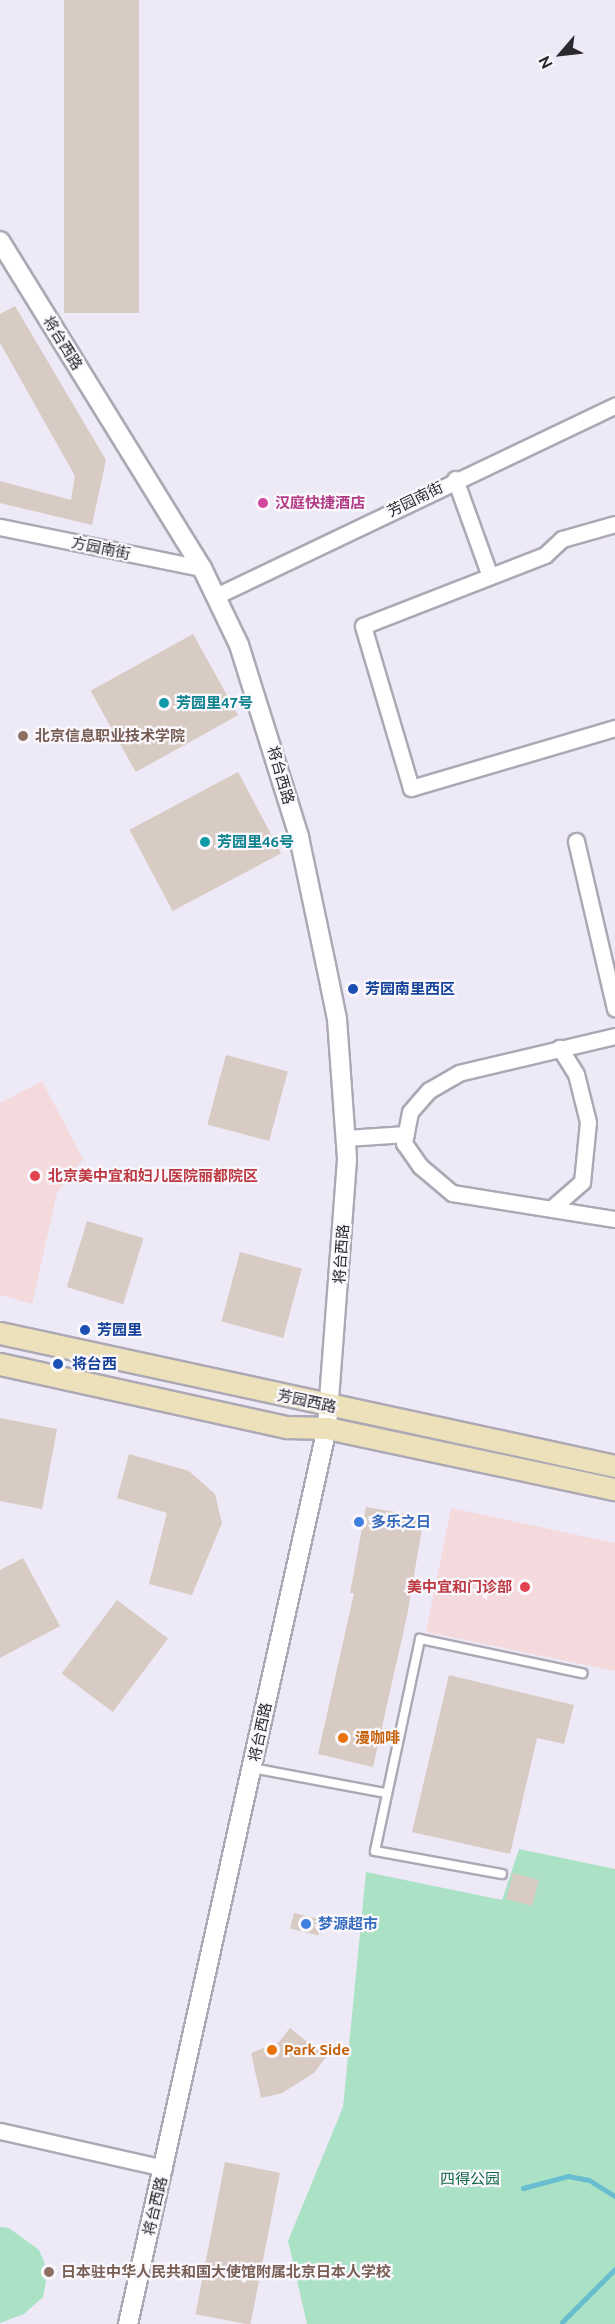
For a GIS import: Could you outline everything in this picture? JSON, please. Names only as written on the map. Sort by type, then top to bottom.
[{"type":"main road","name":"芳园西路","points":[[0,1333],[329,1406],[615,1466]]},
{"type":"main road","name":"芳园西路","points":[[0,1364],[288,1427],[327,1428],[615,1489]]},
{"type":"street","name":"将台西路","points":[[0,241],[218,595],[258,696],[299,837],[337,1019],[346,1138],[327,1428],[128,2324]]},
{"type":"street","name":"芳园南街","points":[[218,595],[455,479],[615,406]]},
{"type":"street","points":[[455,479],[490,576]]},
{"type":"street","points":[[615,524],[562,539],[545,555],[363,626],[411,788],[615,728]]},
{"type":"street","name":"方园南街","points":[[0,527],[202,568]]},
{"type":"street","points":[[576,841],[615,1009]]},
{"type":"street","points":[[615,1036],[459,1073],[429,1090],[410,1112],[404,1143],[420,1166],[453,1193],[615,1220]]},
{"type":"street","points":[[552,1208],[582,1182],[588,1122],[576,1074],[560,1048]]},
{"type":"street","points":[[346,1138],[406,1134]]},
{"type":"street","points":[[0,2131],[164,2168]]},
{"type":"lane","points":[[502,1874],[375,1851],[385,1793],[420,1639],[582,1673]]},
{"type":"lane","points":[[252,1768],[385,1793]]},
{"type":"shaded area","name":"北京美中宜和妇儿医院丽都院区","points":[[42,1081],[83,1159],[57,1193],[32,1304],[0,1295],[0,1103]]},
{"type":"shaded area","name":"美中宜和门诊部","points":[[451,1508],[615,1543],[615,1671],[426,1632]]},
{"type":"green space","name":"四得公园","points":[[519,1849],[615,1869],[615,2324],[307,2324],[288,2241],[343,2107],[366,1872],[502,1900]]},
{"type":"green space","points":[[0,2227],[9,2228],[39,2250],[48,2271],[43,2297],[24,2314],[0,2323]]},
{"type":"building","points":[[64,0],[139,0],[139,313],[64,313]]},
{"type":"building","points":[[15,306],[106,460],[92,525],[0,503],[0,481],[71,500],[75,476],[0,343],[0,314]]},
{"type":"building","name":"芳园里47号","points":[[193,634],[238,715],[136,772],[91,691]]},
{"type":"building","name":"芳园里46号","points":[[238,772],[281,853],[173,911],[129,830]]},
{"type":"building","points":[[226,1055],[288,1072],[269,1141],[207,1125]]},
{"type":"building","points":[[87,1221],[143,1238],[123,1304],[67,1287]]},
{"type":"building","points":[[240,1252],[302,1269],[283,1338],[221,1322]]},
{"type":"building","points":[[0,1418],[57,1429],[42,1509],[0,1501]]},
{"type":"building","points":[[129,1454],[189,1471],[215,1494],[222,1523],[192,1595],[149,1584],[167,1513],[117,1498]]},
{"type":"building","points":[[366,1507],[424,1517],[407,1616],[373,1767],[318,1754],[354,1593],[350,1593]]},
{"type":"building","points":[[23,1558],[60,1626],[0,1658],[0,1570]]},
{"type":"building","points":[[117,1600],[168,1639],[113,1712],[62,1673]]},
{"type":"building","points":[[449,1675],[574,1705],[564,1744],[537,1738],[510,1854],[412,1832]]},
{"type":"building","points":[[513,1873],[539,1880],[532,1906],[506,1899]]},
{"type":"building","name":"梦源超市","points":[[294,1913],[322,1920],[318,1936],[290,1929]]},
{"type":"building","points":[[290,2028],[326,2057],[314,2073],[282,2093],[261,2098],[251,2053],[279,2042]]},
{"type":"building","points":[[225,2162],[280,2173],[251,2324],[195,2314]]},
{"type":"waterway","points":[[523,2188],[568,2176],[589,2180],[615,2196]]},
{"type":"waterway","points":[[562,2322],[615,2269]]},
{"type":"place","name":"汉庭快捷酒店","points":[[263,503]]},
{"type":"place","name":"芳园里47号","points":[[164,703]]},
{"type":"place","name":"北京信息职业技术学院","points":[[23,736]]},
{"type":"place","name":"芳园里46号","points":[[205,842]]},
{"type":"place","name":"芳园南里西区","points":[[353,989]]},
{"type":"place","name":"北京美中宜和妇儿医院丽都院区","points":[[35,1176]]},
{"type":"place","name":"芳园里","points":[[85,1330]]},
{"type":"place","name":"将台西","points":[[58,1364]]},
{"type":"place","name":"多乐之日","points":[[359,1522]]},
{"type":"place","name":"美中宜和门诊部","points":[[525,1587]]},
{"type":"place","name":"漫咖啡","points":[[343,1738]]},
{"type":"place","name":"梦源超市","points":[[306,1924]]},
{"type":"place","name":"Park Side","points":[[272,2050]]},
{"type":"place","name":"日本驻中华人民共和国大使馆附属北京日本人学校","points":[[49,2272]]}]
